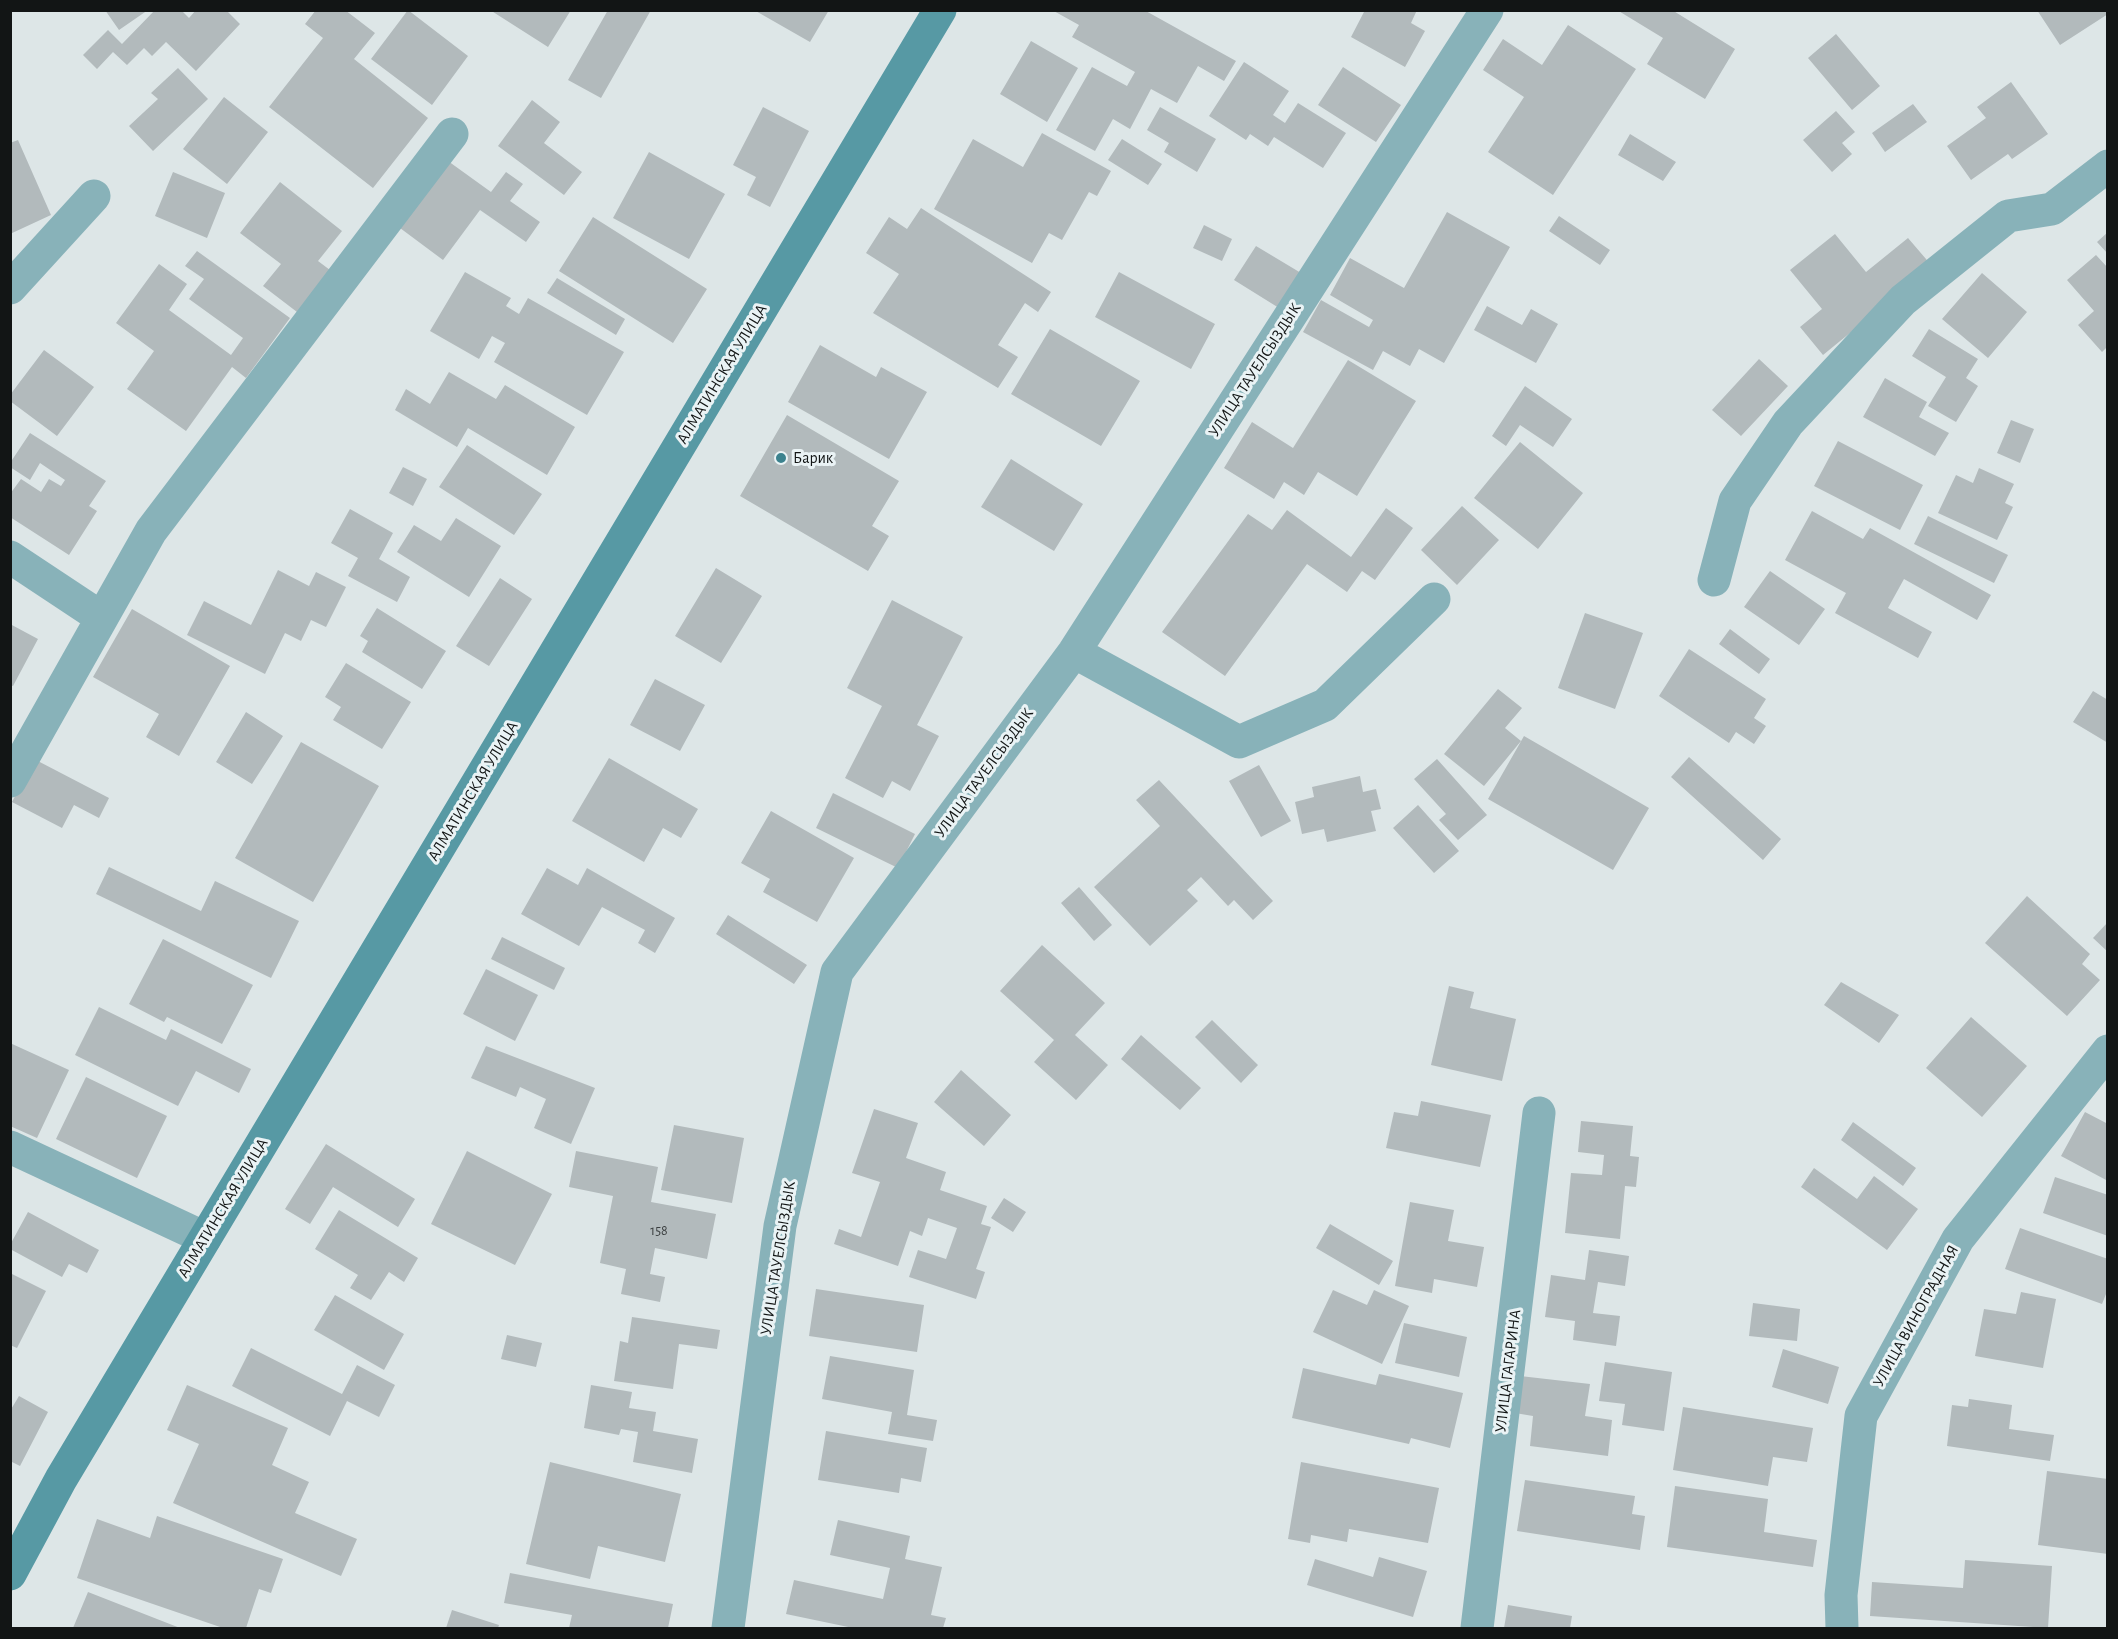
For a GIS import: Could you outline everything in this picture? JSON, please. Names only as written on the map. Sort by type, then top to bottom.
[{"type":"main road","name":"АЛМАТИНСКАЯ УЛИЦА","points":[[10,1574],[61,1479],[940,10]]},
{"type":"street","name":"УЛИЦА ТАУЕЛСЫЗДЫК","points":[[728,1629],[780,1226],[837,972],[1074,652],[1487,10]]},
{"type":"street","points":[[10,781],[151,531],[452,134]]},
{"type":"street","points":[[1714,580],[1735,501],[1748,481],[1788,423],[1903,300],[2008,216],[2052,209],[2108,166]]},
{"type":"street","points":[[10,288],[94,196]]},
{"type":"street","points":[[10,557],[102,618]]},
{"type":"street","points":[[1074,652],[1239,742],[1325,705],[1434,599]]},
{"type":"street","name":"УЛИЦА ВИНОГРАДНАЯ","points":[[1842,1629],[1841,1595],[1861,1416],[1958,1239],[2108,1051]]},
{"type":"street","name":"УЛИЦА ГАГАРИНА","points":[[1477,1629],[1539,1113]]},
{"type":"street","points":[[10,1147],[205,1238]]},
{"type":"building","points":[[105,10],[148,10],[119,30]]},
{"type":"building","points":[[155,10],[181,10],[189,18],[196,10],[229,10],[228,12],[240,24],[196,71],[166,42],[152,56],[144,48],[127,65],[113,52],[97,69],[83,55],[108,30],[122,44]]},
{"type":"building","points":[[316,10],[345,10],[375,33],[354,59],[428,118],[373,188],[269,107],[323,38],[305,24]]},
{"type":"building","points":[[408,10],[468,56],[432,105],[371,59]]},
{"type":"building","points":[[490,10],[571,10],[548,47]]},
{"type":"building","points":[[608,10],[651,10],[601,98],[568,80]]},
{"type":"building","points":[[754,10],[829,10],[810,42]]},
{"type":"building","points":[[1052,10],[1144,10],[1236,61],[1224,81],[1198,66],[1177,103],[1151,89],[1130,129],[1113,119],[1095,151],[1056,130],[1092,67],[1127,86],[1135,72],[1072,37],[1079,25]]},
{"type":"building","points":[[1365,10],[1417,10],[1411,23],[1425,31],[1405,67],[1351,37]]},
{"type":"building","points":[[1617,10],[1672,10],[1735,49],[1705,99],[1647,64],[1663,38]]},
{"type":"building","points":[[2037,10],[2106,10],[2108,14],[2060,45]]},
{"type":"building","points":[[1568,25],[1636,69],[1553,195],[1488,152],[1524,97],[1483,70],[1503,39],[1542,65]]},
{"type":"building","points":[[1836,34],[1880,86],[1852,110],[1808,58]]},
{"type":"building","points":[[1031,41],[1078,68],[1047,122],[1000,94]]},
{"type":"building","points":[[1244,62],[1289,91],[1273,115],[1285,123],[1298,103],[1346,133],[1323,168],[1274,137],[1268,146],[1250,134],[1246,140],[1209,116]]},
{"type":"building","points":[[1343,67],[1401,105],[1376,142],[1318,105]]},
{"type":"building","points":[[178,68],[208,99],[153,151],[129,126],[158,99],[151,93]]},
{"type":"building","points":[[2011,82],[2048,134],[2012,159],[2008,154],[1971,180],[1947,146],[1986,118],[1977,107]]},
{"type":"building","points":[[224,97],[268,132],[227,184],[183,149]]},
{"type":"building","points":[[532,100],[560,122],[544,143],[582,172],[564,195],[498,146]]},
{"type":"building","points":[[1913,104],[1927,122],[1885,152],[1872,133]]},
{"type":"building","points":[[763,107],[809,131],[770,207],[747,195],[756,177],[733,165]]},
{"type":"building","points":[[1160,107],[1216,139],[1197,172],[1164,152],[1169,143],[1147,130]]},
{"type":"building","points":[[1836,111],[1855,132],[1842,143],[1852,154],[1832,172],[1803,140]]},
{"type":"building","points":[[1042,133],[1111,171],[1097,196],[1089,192],[1062,240],[1049,233],[1032,263],[934,209],[973,139],[1023,167]]},
{"type":"building","points":[[1630,134],[1676,162],[1663,181],[1618,155]]},
{"type":"building","points":[[1122,139],[1162,164],[1148,185],[1108,160]]},
{"type":"building","points":[[18,140],[51,215],[10,234],[10,143]]},
{"type":"building","points":[[649,152],[725,194],[689,259],[613,218]]},
{"type":"building","points":[[448,161],[491,192],[506,172],[523,184],[510,201],[540,222],[526,242],[480,210],[443,260],[400,228]]},
{"type":"building","points":[[173,172],[225,193],[207,238],[155,216]]},
{"type":"building","points":[[280,182],[342,231],[318,261],[330,270],[297,312],[263,286],[281,264],[240,233]]},
{"type":"building","points":[[921,208],[1051,292],[1038,312],[1025,303],[998,345],[1018,357],[998,388],[873,313],[899,274],[866,253],[889,217],[907,229]]},
{"type":"building","points":[[1447,212],[1510,247],[1444,363],[1419,349],[1410,366],[1383,351],[1373,370],[1303,332],[1321,300],[1369,327],[1373,320],[1330,295],[1350,258],[1404,288]]},
{"type":"building","points":[[1559,216],[1610,250],[1600,265],[1549,231]]},
{"type":"building","points":[[593,217],[707,289],[673,343],[559,271]]},
{"type":"building","points":[[1204,225],[1232,239],[1222,261],[1193,248]]},
{"type":"building","points":[[2108,232],[2108,254],[2097,242]]},
{"type":"building","points":[[1835,234],[1866,272],[1908,238],[1932,266],[1823,355],[1800,327],[1822,309],[1790,270]]},
{"type":"building","points":[[1256,246],[1301,273],[1279,308],[1234,280]]},
{"type":"building","points":[[197,251],[290,318],[246,378],[232,367],[186,431],[127,389],[154,351],[116,323],[159,264],[187,284],[169,310],[231,355],[243,338],[189,299],[204,279],[185,266]]},
{"type":"building","points":[[2096,255],[2108,268],[2108,346],[2102,352],[2078,325],[2094,311],[2067,280]]},
{"type":"building","points":[[465,272],[511,298],[506,306],[519,314],[528,298],[624,352],[587,415],[494,362],[505,343],[492,336],[479,359],[430,331]]},
{"type":"building","points":[[1119,272],[1215,324],[1191,369],[1095,317]]},
{"type":"building","points":[[1982,273],[2027,312],[1988,358],[1942,319]]},
{"type":"building","points":[[557,278],[625,319],[616,335],[547,293]]},
{"type":"building","points":[[1487,306],[1522,325],[1531,309],[1558,324],[1536,363],[1474,330]]},
{"type":"building","points":[[1050,329],[1140,381],[1101,446],[1011,394]]},
{"type":"building","points":[[1929,329],[1978,359],[1966,378],[1978,386],[1956,422],[1928,406],[1946,377],[1912,356]]},
{"type":"building","points":[[820,345],[876,377],[881,367],[927,392],[889,459],[788,402]]},
{"type":"building","points":[[44,350],[94,387],[57,436],[10,401],[10,395]]},
{"type":"building","points":[[1759,359],[1788,386],[1741,436],[1712,410]]},
{"type":"building","points":[[1348,360],[1416,401],[1357,496],[1318,472],[1304,495],[1284,482],[1274,499],[1224,468],[1252,422],[1293,448]]},
{"type":"building","points":[[449,372],[496,399],[505,385],[575,427],[547,475],[468,428],[457,447],[395,410],[406,389],[430,404]]},
{"type":"building","points":[[1885,378],[1927,402],[1919,417],[1949,433],[1935,456],[1863,417]]},
{"type":"building","points":[[1525,386],[1572,419],[1553,447],[1520,425],[1506,446],[1492,436]]},
{"type":"building","points":[[787,415],[899,481],[872,526],[889,536],[868,571],[740,496]]},
{"type":"building","points":[[2011,420],[2034,429],[2020,463],[1997,453]]},
{"type":"building","points":[[30,433],[106,481],[89,506],[97,511],[69,555],[10,517],[10,494],[21,479],[41,492],[49,479],[61,486],[65,480],[40,463],[30,480],[10,467],[10,463]]},
{"type":"building","points":[[1838,441],[1923,485],[1900,530],[1814,486]]},
{"type":"building","points":[[1520,442],[1583,493],[1538,549],[1474,498]]},
{"type":"building","points":[[467,445],[542,494],[514,535],[439,487]]},
{"type":"building","points":[[1011,459],[1083,504],[1054,551],[981,507]]},
{"type":"building","points":[[403,467],[427,479],[413,506],[389,493]]},
{"type":"building","points":[[1979,468],[2014,484],[2005,503],[2013,507],[1997,540],[1938,513],[1956,475],[1973,483]]},
{"type":"building","points":[[1462,506],[1499,540],[1457,585],[1421,550]]},
{"type":"building","points":[[1386,508],[1413,528],[1375,580],[1362,571],[1347,592],[1307,564],[1225,676],[1162,632],[1248,514],[1272,530],[1287,510],[1351,557]]},
{"type":"building","points":[[350,509],[393,533],[379,559],[410,577],[397,602],[348,576],[358,558],[331,543]]},
{"type":"building","points":[[1812,511],[1863,539],[1870,528],[1991,595],[1977,620],[1904,579],[1888,608],[1932,632],[1918,658],[1835,613],[1846,593],[1785,560]]},
{"type":"building","points":[[1928,516],[2008,555],[1994,583],[1914,544]]},
{"type":"building","points":[[456,518],[501,546],[469,597],[397,552],[414,525],[441,541]]},
{"type":"building","points":[[716,568],[762,596],[721,663],[675,636]]},
{"type":"building","points":[[278,570],[309,586],[316,572],[346,587],[326,627],[311,620],[301,641],[285,633],[265,674],[187,635],[204,601],[251,625]]},
{"type":"building","points":[[1770,571],[1825,609],[1799,645],[1744,607]]},
{"type":"building","points":[[500,578],[532,599],[489,666],[456,646]]},
{"type":"building","points":[[892,600],[963,637],[917,725],[939,736],[910,791],[892,781],[883,798],[845,778],[882,706],[847,688]]},
{"type":"building","points":[[377,608],[446,651],[422,689],[362,652],[368,641],[360,636]]},
{"type":"building","points":[[132,609],[230,666],[179,756],[146,737],[159,714],[93,677]]},
{"type":"building","points":[[1585,613],[1643,633],[1615,709],[1558,688]]},
{"type":"building","points":[[10,624],[38,639],[13,686],[10,685]]},
{"type":"building","points":[[1730,629],[1770,659],[1759,674],[1719,644]]},
{"type":"building","points":[[1689,649],[1766,699],[1754,718],[1766,726],[1754,744],[1736,732],[1729,743],[1659,696]]},
{"type":"building","points":[[346,663],[411,702],[382,749],[333,720],[341,707],[325,697]]},
{"type":"building","points":[[655,679],[705,705],[680,751],[630,725]]},
{"type":"building","points":[[1498,689],[1522,708],[1505,728],[1521,741],[1484,786],[1444,754]]},
{"type":"building","points":[[2093,691],[2108,700],[2108,743],[2073,722]]},
{"type":"building","points":[[246,712],[283,736],[252,784],[216,762]]},
{"type":"building","points":[[1524,736],[1649,808],[1613,870],[1488,799]]},
{"type":"building","points":[[301,742],[379,786],[313,902],[235,858]]},
{"type":"building","points":[[1689,757],[1781,839],[1763,860],[1671,777]]},
{"type":"building","points":[[609,758],[698,809],[681,838],[663,828],[644,862],[572,821]]},
{"type":"building","points":[[34,759],[109,798],[99,818],[74,805],[62,828],[12,802]]},
{"type":"building","points":[[1437,759],[1487,815],[1458,840],[1439,820],[1446,814],[1414,779]]},
{"type":"building","points":[[1259,765],[1291,821],[1261,837],[1229,781]]},
{"type":"building","points":[[1360,776],[1363,792],[1376,789],[1381,809],[1371,811],[1376,831],[1327,842],[1324,829],[1302,834],[1295,802],[1314,797],[1312,787]]},
{"type":"building","points":[[1159,780],[1273,901],[1253,920],[1234,900],[1228,906],[1201,877],[1187,890],[1198,901],[1150,946],[1094,887],[1160,826],[1136,800]]},
{"type":"building","points":[[833,793],[915,834],[898,868],[816,828]]},
{"type":"building","points":[[1418,805],[1459,851],[1434,873],[1393,828]]},
{"type":"building","points":[[771,811],[854,858],[817,922],[763,892],[770,879],[741,863]]},
{"type":"building","points":[[109,867],[201,911],[215,881],[299,921],[271,978],[96,894]]},
{"type":"building","points":[[547,868],[578,885],[587,868],[675,918],[655,953],[638,943],[645,930],[602,907],[579,946],[521,914]]},
{"type":"building","points":[[1079,887],[1112,925],[1094,941],[1061,903]]},
{"type":"building","points":[[2027,896],[2090,954],[2082,964],[2100,980],[2067,1016],[1985,943]]},
{"type":"building","points":[[728,915],[807,965],[794,984],[716,934]]},
{"type":"building","points":[[2108,922],[2108,952],[2093,938]]},
{"type":"building","points":[[502,937],[565,968],[554,990],[491,959]]},
{"type":"building","points":[[163,939],[253,985],[222,1044],[167,1017],[164,1022],[129,1004]]},
{"type":"building","points":[[1042,945],[1105,1003],[1075,1035],[1108,1065],[1076,1100],[1034,1062],[1054,1040],[1000,991]]},
{"type":"building","points":[[486,969],[538,995],[515,1041],[463,1014]]},
{"type":"building","points":[[1841,982],[1899,1015],[1879,1043],[1824,1005]]},
{"type":"building","points":[[1449,986],[1474,992],[1470,1008],[1516,1019],[1502,1081],[1431,1065]]},
{"type":"building","points":[[99,1007],[166,1040],[171,1029],[251,1069],[239,1093],[196,1071],[178,1106],[75,1055]]},
{"type":"building","points":[[1971,1017],[2027,1066],[1982,1117],[1926,1068]]},
{"type":"building","points":[[1212,1020],[1258,1065],[1241,1083],[1195,1037]]},
{"type":"building","points":[[1141,1035],[1201,1088],[1180,1110],[1121,1059]]},
{"type":"building","points":[[10,1043],[69,1070],[37,1138],[10,1126]]},
{"type":"building","points":[[486,1046],[595,1088],[571,1144],[534,1128],[546,1099],[520,1087],[516,1097],[471,1078]]},
{"type":"building","points":[[961,1070],[1011,1115],[984,1146],[934,1102]]},
{"type":"building","points":[[86,1077],[167,1116],[137,1178],[56,1139]]},
{"type":"building","points":[[1421,1101],[1491,1115],[1480,1167],[1386,1148],[1394,1112],[1418,1116]]},
{"type":"building","points":[[874,1109],[918,1123],[906,1158],[946,1172],[940,1190],[987,1206],[981,1224],[991,1227],[976,1269],[985,1272],[976,1299],[909,1277],[918,1250],[946,1259],[957,1228],[928,1218],[922,1236],[910,1231],[898,1266],[834,1244],[839,1229],[861,1237],[880,1182],[852,1173]]},
{"type":"building","points":[[2085,1112],[2108,1124],[2108,1181],[2061,1156]]},
{"type":"building","points":[[1581,1121],[1633,1126],[1630,1156],[1639,1157],[1636,1187],[1625,1186],[1620,1239],[1565,1233],[1571,1173],[1602,1175],[1604,1155],[1578,1152]]},
{"type":"building","points":[[1853,1122],[1916,1168],[1903,1186],[1841,1140]]},
{"type":"building","points":[[674,1125],[744,1138],[732,1203],[661,1190]]},
{"type":"building","points":[[326,1144],[415,1199],[398,1227],[333,1187],[310,1224],[285,1209]]},
{"type":"building","points":[[467,1151],[552,1194],[515,1265],[431,1224]]},
{"type":"building","points":[[576,1151],[658,1167],[651,1202],[716,1214],[707,1259],[655,1248],[650,1274],[665,1277],[660,1302],[621,1294],[626,1269],[600,1263],[613,1196],[569,1187]]},
{"type":"building","points":[[1814,1168],[1857,1199],[1874,1176],[1918,1209],[1887,1250],[1801,1187]]},
{"type":"building","points":[[2055,1177],[2108,1195],[2108,1236],[2043,1213]]},
{"type":"building","points":[[1004,1198],[1026,1212],[1013,1232],[991,1218]]},
{"type":"building","points":[[1410,1202],[1454,1210],[1448,1241],[1484,1247],[1477,1287],[1434,1279],[1432,1293],[1395,1286]]},
{"type":"building","points":[[339,1210],[418,1258],[404,1282],[389,1272],[371,1300],[350,1288],[358,1275],[315,1249]]},
{"type":"building","points":[[28,1212],[99,1250],[87,1273],[69,1264],[62,1277],[10,1249]]},
{"type":"building","points":[[1330,1224],[1393,1261],[1379,1285],[1316,1248]]},
{"type":"building","points":[[2020,1228],[2108,1259],[2108,1289],[2102,1304],[2005,1269]]},
{"type":"building","points":[[1589,1250],[1629,1256],[1625,1286],[1598,1282],[1593,1313],[1620,1316],[1616,1346],[1573,1340],[1575,1321],[1545,1317],[1551,1275],[1585,1280]]},
{"type":"building","points":[[10,1273],[46,1291],[17,1348],[10,1345]]},
{"type":"building","points":[[816,1289],[924,1305],[917,1352],[809,1336]]},
{"type":"building","points":[[1333,1290],[1367,1305],[1374,1290],[1409,1306],[1382,1364],[1313,1332]]},
{"type":"building","points":[[2021,1292],[2056,1299],[2043,1368],[1975,1356],[1984,1309],[2016,1314]]},
{"type":"building","points":[[335,1295],[404,1334],[384,1370],[314,1330]]},
{"type":"building","points":[[1753,1303],[1800,1309],[1797,1341],[1749,1336]]},
{"type":"building","points":[[632,1317],[720,1330],[717,1349],[679,1344],[673,1389],[614,1381],[620,1341],[628,1343]]},
{"type":"building","points":[[1404,1323],[1467,1337],[1459,1377],[1395,1363]]},
{"type":"building","points":[[507,1335],[542,1343],[536,1367],[501,1359]]},
{"type":"building","points":[[251,1348],[342,1394],[357,1365],[395,1385],[379,1417],[347,1401],[330,1436],[232,1386]]},
{"type":"building","points":[[1783,1349],[1839,1367],[1828,1404],[1772,1387]]},
{"type":"building","points":[[830,1356],[914,1370],[907,1415],[937,1420],[933,1441],[888,1434],[892,1412],[822,1399]]},
{"type":"building","points":[[1605,1362],[1672,1372],[1664,1431],[1622,1425],[1625,1404],[1599,1401]]},
{"type":"building","points":[[1303,1368],[1376,1385],[1379,1374],[1463,1393],[1450,1448],[1411,1438],[1409,1444],[1292,1418]]},
{"type":"building","points":[[1520,1376],[1590,1384],[1585,1416],[1612,1420],[1608,1456],[1530,1446],[1533,1416],[1515,1413]]},
{"type":"building","points":[[187,1385],[288,1428],[272,1465],[309,1482],[295,1513],[357,1539],[341,1576],[173,1503],[199,1444],[167,1430]]},
{"type":"building","points":[[591,1385],[632,1392],[629,1408],[656,1412],[653,1431],[698,1439],[692,1473],[633,1462],[638,1432],[621,1429],[619,1435],[584,1428]]},
{"type":"building","points":[[19,1396],[48,1412],[20,1466],[10,1461],[10,1411]]},
{"type":"building","points":[[1969,1399],[2012,1405],[2009,1429],[2054,1435],[2050,1461],[1947,1446],[1952,1405],[1968,1407]]},
{"type":"building","points":[[1683,1407],[1813,1428],[1807,1462],[1773,1457],[1768,1486],[1673,1470]]},
{"type":"building","points":[[826,1431],[927,1448],[921,1482],[901,1478],[899,1493],[818,1480]]},
{"type":"building","points":[[550,1462],[681,1494],[665,1562],[598,1546],[590,1579],[526,1564]]},
{"type":"building","points":[[1301,1462],[1439,1488],[1428,1543],[1349,1529],[1347,1542],[1311,1535],[1310,1543],[1288,1539]]},
{"type":"building","points":[[2047,1471],[2108,1479],[2108,1554],[2038,1545]]},
{"type":"building","points":[[1525,1480],[1635,1496],[1632,1514],[1645,1516],[1640,1550],[1517,1531]]},
{"type":"building","points":[[1675,1486],[1768,1499],[1764,1532],[1817,1540],[1813,1567],[1667,1547]]},
{"type":"building","points":[[157,1516],[283,1559],[271,1593],[259,1589],[246,1628],[223,1628],[77,1578],[97,1519],[150,1538]]},
{"type":"building","points":[[838,1520],[910,1536],[905,1559],[942,1567],[931,1615],[946,1618],[943,1628],[853,1628],[786,1614],[794,1580],[883,1599],[890,1568],[830,1555]]},
{"type":"building","points":[[1379,1557],[1427,1571],[1413,1617],[1307,1585],[1315,1559],[1373,1577]]},
{"type":"building","points":[[1965,1560],[2052,1566],[2048,1628],[1870,1616],[1872,1582],[1963,1588]]},
{"type":"building","points":[[510,1573],[673,1604],[668,1628],[569,1628],[572,1615],[504,1603]]},
{"type":"building","points":[[88,1592],[180,1628],[73,1628]]},
{"type":"building","points":[[1508,1605],[1572,1616],[1570,1628],[1504,1628]]},
{"type":"building","points":[[452,1610],[499,1625],[498,1628],[446,1628]]},
{"type":"place","name":"Барик","points":[[781,458]]}]
